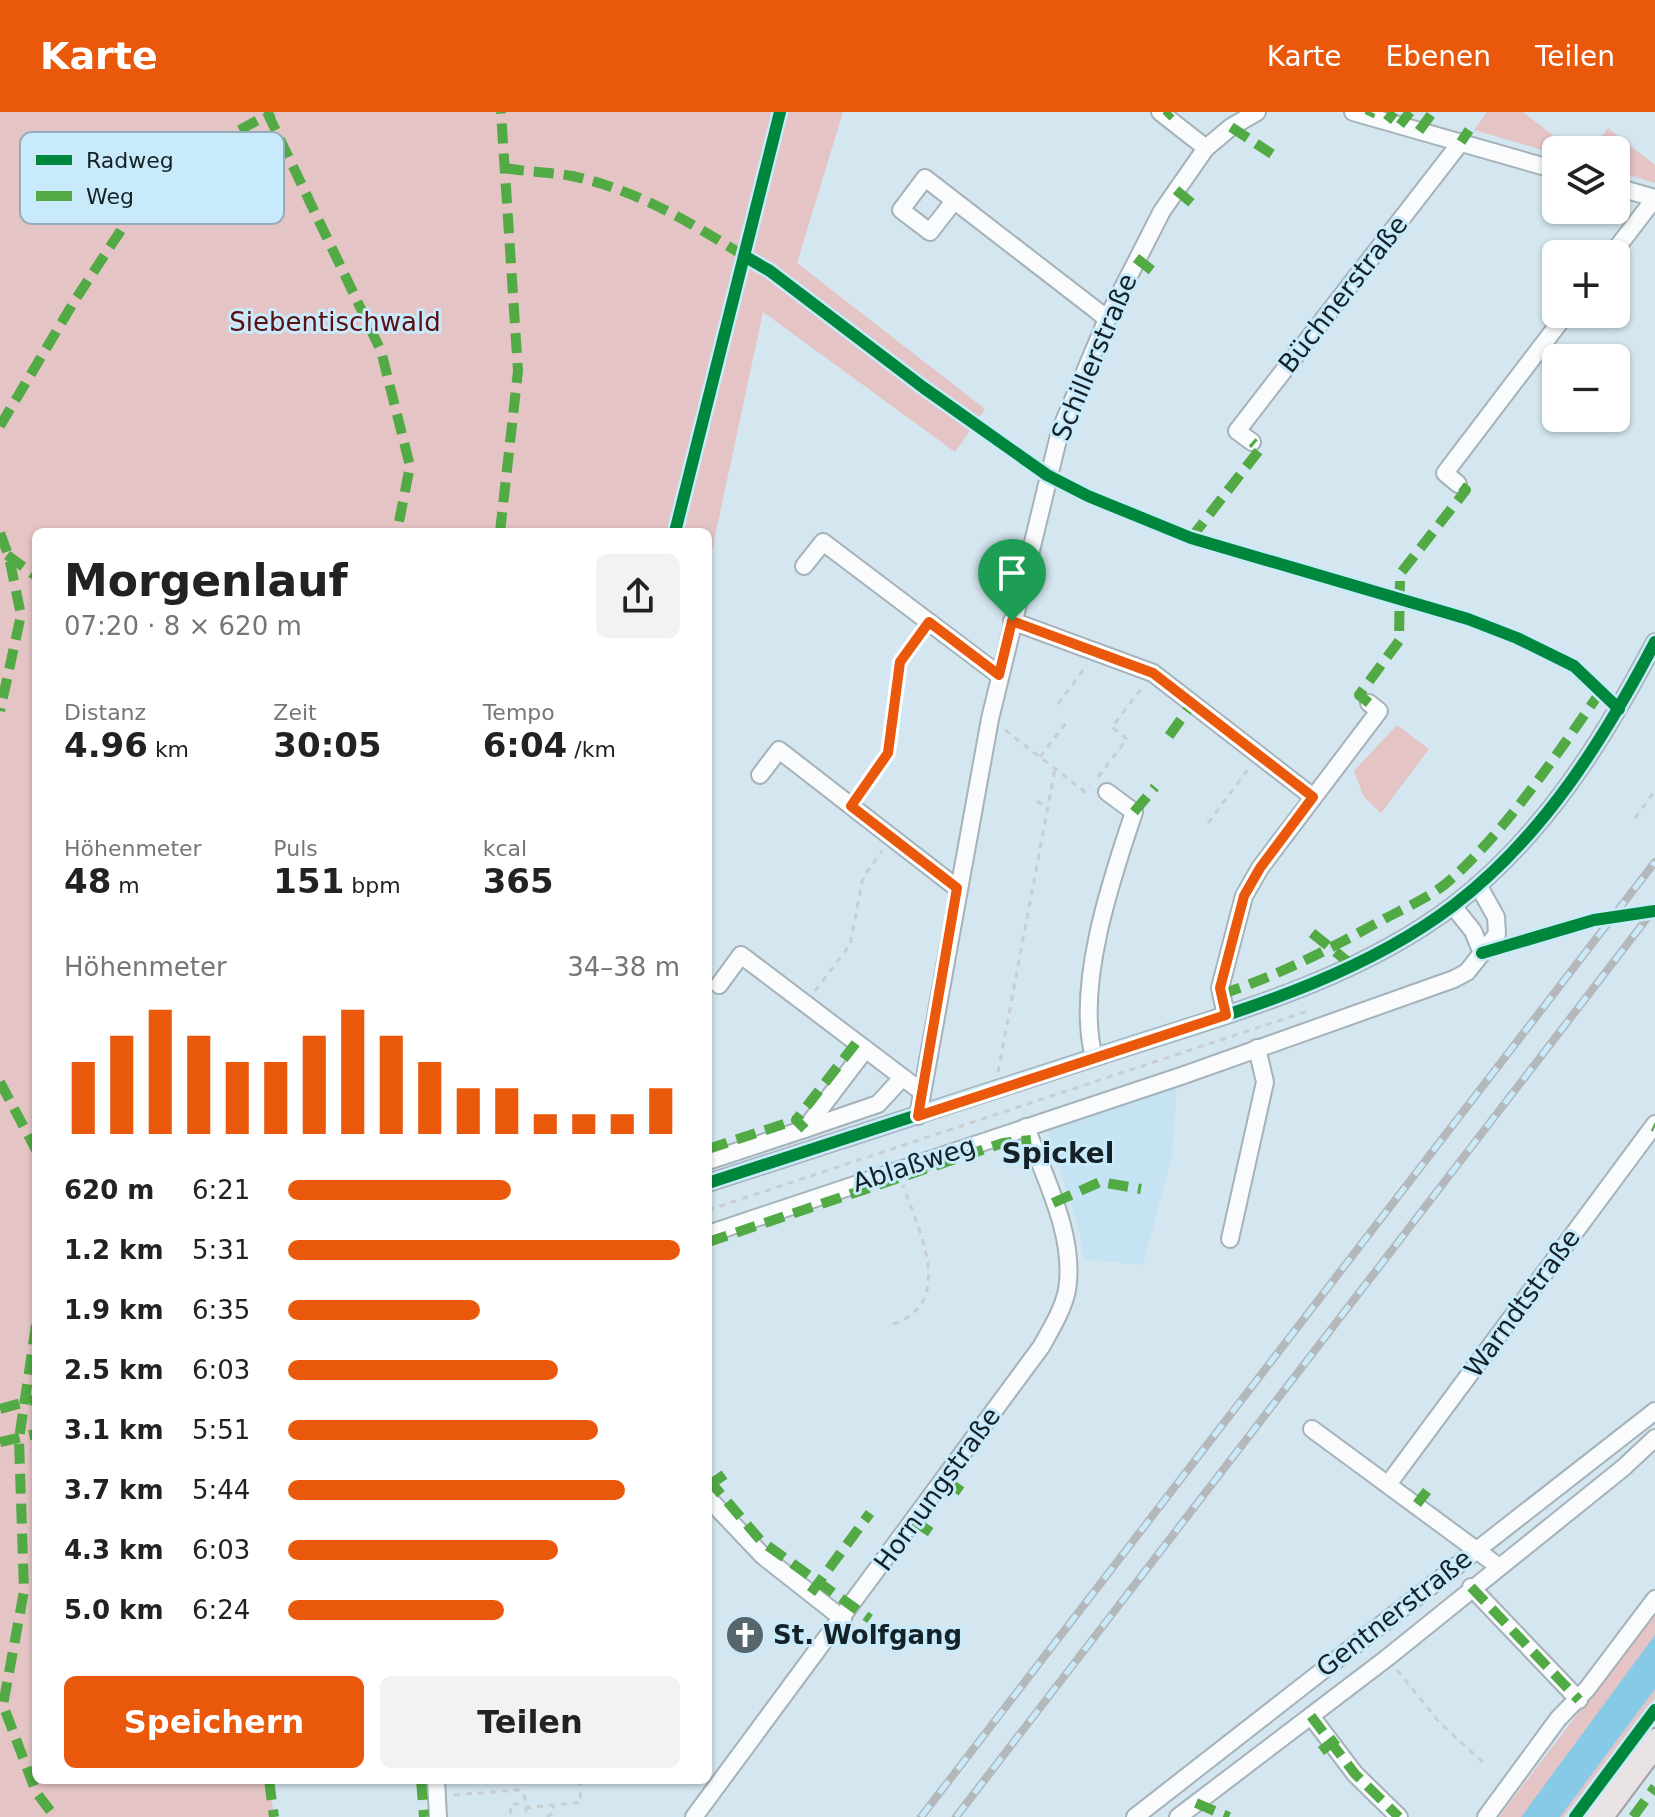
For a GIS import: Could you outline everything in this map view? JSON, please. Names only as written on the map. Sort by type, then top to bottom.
[{"type":"main road","points":[[1599,1817],[1655,1742]]},
{"type":"street","points":[[1160,112],[1178,117],[1206,148]]},
{"type":"street","name":"Schillerstraße","points":[[918,1116],[957,888],[999,675],[1056,446],[1107,319],[1162,211],[1206,148],[1231,127],[1257,112]]},
{"type":"street","points":[[1353,112],[1542,166]]},
{"type":"street","name":"Büchnerstraße","points":[[1252,442],[1237,431],[1461,142]]},
{"type":"street","points":[[1623,240],[1655,198],[1630,191]]},
{"type":"street","points":[[954,201],[1107,319]]},
{"type":"street","points":[[1458,484],[1445,473],[1555,328]]},
{"type":"street","points":[[804,566],[823,542],[999,675]]},
{"type":"street","points":[[1012,621],[1153,673],[1313,797]]},
{"type":"street","points":[[712,1182],[1226,1015],[1340,971],[1453,906],[1518,846],[1574,778],[1619,709],[1655,642]]},
{"type":"street","points":[[1226,1015],[1220,988],[1244,896],[1260,868],[1379,711],[1369,703]]},
{"type":"street","points":[[760,775],[779,750],[957,888]]},
{"type":"street","points":[[1094,1057],[1090,1041],[1092,974],[1107,900],[1134,812],[1102,784]]},
{"type":"street","name":"Ablaßweg","points":[[712,1233],[1454,979],[1467,972],[1497,934],[1498,924],[1478,885]]},
{"type":"street","points":[[1453,906],[1473,931],[1482,953]]},
{"type":"street","points":[[719,985],[741,955],[922,1092]]},
{"type":"street","points":[[1230,1239],[1265,1082],[1257,1048]]},
{"type":"street","points":[[805,1129],[865,1050]]},
{"type":"street","points":[[712,1160],[878,1104],[902,1078]]},
{"type":"street","name":"Warndtstraße","points":[[1389,1483],[1655,1124]]},
{"type":"street","name":"Hornungstraße","points":[[694,1817],[1041,1347],[1060,1311],[1069,1269],[1064,1236],[1026,1127]]},
{"type":"street","name":"Gentnerstraße","points":[[1142,1815],[1476,1548],[1655,1411]]},
{"type":"street","points":[[1312,1429],[1498,1566]]},
{"type":"street","name":"Gentnerstraße","points":[[1178,1817],[1387,1658],[1471,1587],[1623,1468],[1655,1438]]},
{"type":"street","points":[[712,1502],[763,1556],[843,1619]]},
{"type":"street","points":[[1471,1587],[1579,1700]]},
{"type":"street","points":[[1486,1817],[1558,1719],[1579,1700],[1655,1599]]},
{"type":"street","points":[[1311,1716],[1355,1774],[1399,1817]]},
{"type":"street","points":[[436,1788],[438,1817]]},
{"type":"path","points":[[851,806],[888,753],[900,662],[929,622]]},
{"type":"path","points":[[1058,704],[1099,651]]},
{"type":"path","points":[[990,719],[1085,792],[1102,784],[1127,739],[1112,727],[1153,673]]},
{"type":"path","points":[[1040,757],[1066,723]]},
{"type":"path","points":[[1208,823],[1258,756]]},
{"type":"path","points":[[995,1091],[1045,807],[1055,769]]},
{"type":"path","points":[[1635,818],[1655,791]]},
{"type":"path","points":[[1037,801],[1045,807]]},
{"type":"path","points":[[805,1004],[850,945],[863,877],[892,838]]},
{"type":"path","points":[[712,1209],[1319,1008]]},
{"type":"path","points":[[1034,1092],[1037,1102]]},
{"type":"path","points":[[893,1324],[919,1307],[931,1277],[898,1169]]},
{"type":"path","points":[[1387,1658],[1439,1722],[1487,1766]]},
{"type":"path","points":[[525,1808],[581,1802],[579,1784]]},
{"type":"path","points":[[436,1788],[518,1790],[524,1794],[527,1817]]},
{"type":"path","points":[[511,1814],[510,1805],[525,1802]]},
{"type":"path","points":[[547,1817],[554,1812],[553,1805]]},
{"type":"shaded area","points":[[1177,1085],[1172,1155],[1143,1265],[1083,1259],[1080,1234],[1048,1131]]},
{"type":"green space","name":"Siebentischwald","points":[[0,112],[843,112],[797,263],[985,409],[955,452],[763,312],[712,550],[712,528],[32,528],[32,1784],[270,1784],[274,1817],[0,1817]]},
{"type":"green space","points":[[1487,112],[1523,112],[1554,136],[1542,136],[1542,150],[1474,130]]},
{"type":"green space","points":[[1608,128],[1618,136],[1602,136]]},
{"type":"green space","points":[[1630,145],[1655,165],[1655,183],[1630,175]]},
{"type":"green space","points":[[1397,725],[1429,749],[1381,813],[1364,797],[1354,771]]},
{"type":"green space","points":[[1655,1612],[1655,1698],[1564,1817],[1499,1817]]},
{"type":"water","points":[[1655,1635],[1655,1689],[1560,1817],[1521,1817]]},
{"type":"railway","points":[[921,1817],[1655,862]]},
{"type":"railway","points":[[956,1817],[1655,908]]},
{"type":"marked path","points":[[267,112],[277,132]]},
{"type":"marked path","points":[[236,132],[273,112]]},
{"type":"marked path","points":[[500,528],[518,371],[501,112]]},
{"type":"marked path","points":[[1166,117],[1171,112]]},
{"type":"marked path","points":[[1369,116],[1371,112]]},
{"type":"marked path","points":[[1387,121],[1394,112]]},
{"type":"marked path","points":[[1400,125],[1410,112]]},
{"type":"marked path","points":[[1419,131],[1433,112]]},
{"type":"marked path","points":[[1231,127],[1272,154]]},
{"type":"marked path","points":[[1461,142],[1469,130]]},
{"type":"marked path","points":[[284,148],[381,351],[410,466],[398,528]]},
{"type":"marked path","points":[[504,168],[572,176],[620,190],[686,221],[749,259]]},
{"type":"marked path","points":[[1176,190],[1199,209]]},
{"type":"marked path","points":[[0,426],[75,300],[125,224]]},
{"type":"marked path","points":[[1136,258],[1158,275]]},
{"type":"marked path","points":[[1191,538],[1260,449],[1252,442]]},
{"type":"marked path","points":[[1369,703],[1359,695],[1399,641],[1400,574],[1466,490],[1458,484]]},
{"type":"marked path","points":[[0,533],[9,557],[21,615],[0,711]]},
{"type":"marked path","points":[[7,555],[32,573]]},
{"type":"marked path","points":[[1221,994],[1305,960],[1442,886],[1470,861],[1511,815],[1601,691]]},
{"type":"marked path","points":[[1169,736],[1192,704]]},
{"type":"marked path","points":[[1134,812],[1155,787]]},
{"type":"marked path","points":[[1312,933],[1352,965]]},
{"type":"marked path","points":[[805,1129],[796,1120],[856,1043]]},
{"type":"marked path","points":[[0,1082],[32,1142]]},
{"type":"marked path","points":[[712,1148],[796,1120]]},
{"type":"marked path","points":[[712,1241],[1003,1143],[1031,1140]]},
{"type":"marked path","points":[[1053,1203],[1100,1182],[1141,1189]]},
{"type":"marked path","points":[[32,1352],[19,1439],[24,1591],[3,1705],[32,1781]]},
{"type":"marked path","points":[[0,1409],[32,1400]]},
{"type":"marked path","points":[[0,1442],[32,1435]]},
{"type":"marked path","points":[[712,1483],[727,1473]]},
{"type":"marked path","points":[[945,1480],[964,1493]]},
{"type":"marked path","points":[[712,1484],[761,1541],[870,1619]]},
{"type":"marked path","points":[[1417,1504],[1427,1491]]},
{"type":"marked path","points":[[811,1593],[870,1513]]},
{"type":"marked path","points":[[914,1521],[935,1535]]},
{"type":"marked path","points":[[1471,1587],[1579,1700]]},
{"type":"marked path","points":[[1311,1716],[1355,1774],[1399,1817]]},
{"type":"marked path","points":[[1321,1751],[1343,1734]]},
{"type":"marked path","points":[[33,1784],[55,1817]]},
{"type":"marked path","points":[[270,1784],[274,1817]]},
{"type":"marked path","points":[[421,1784],[424,1817]]},
{"type":"marked path","points":[[1633,1817],[1655,1787]]},
{"type":"marked path","points":[[1196,1803],[1229,1817]]},
{"type":"cycle path","points":[[676,528],[780,112]]},
{"type":"cycle path","points":[[746,257],[770,271],[924,388],[1047,475],[1088,496],[1191,538],[1468,619],[1517,638],[1574,666],[1619,709]]},
{"type":"cycle path","points":[[712,1182],[1238,1011],[1329,977],[1373,956],[1454,905],[1516,849],[1569,784],[1592,750],[1655,642]]},
{"type":"cycle path","points":[[1482,953],[1594,920],[1655,911]]},
{"type":"cycle path","points":[[1575,1817],[1655,1710]]},
{"type":"place","name":"St. Wolfgang","points":[[745,1635]]},
{"type":"district","name":"Spickel","points":[[1058,1153]]},
{"type":"route","points":[[1012,621],[1153,673],[1313,797],[1260,868],[1244,896],[1220,988],[1226,1015],[918,1116],[957,888],[851,806],[888,753],[900,662],[929,622],[999,675],[1012,621]]}]
